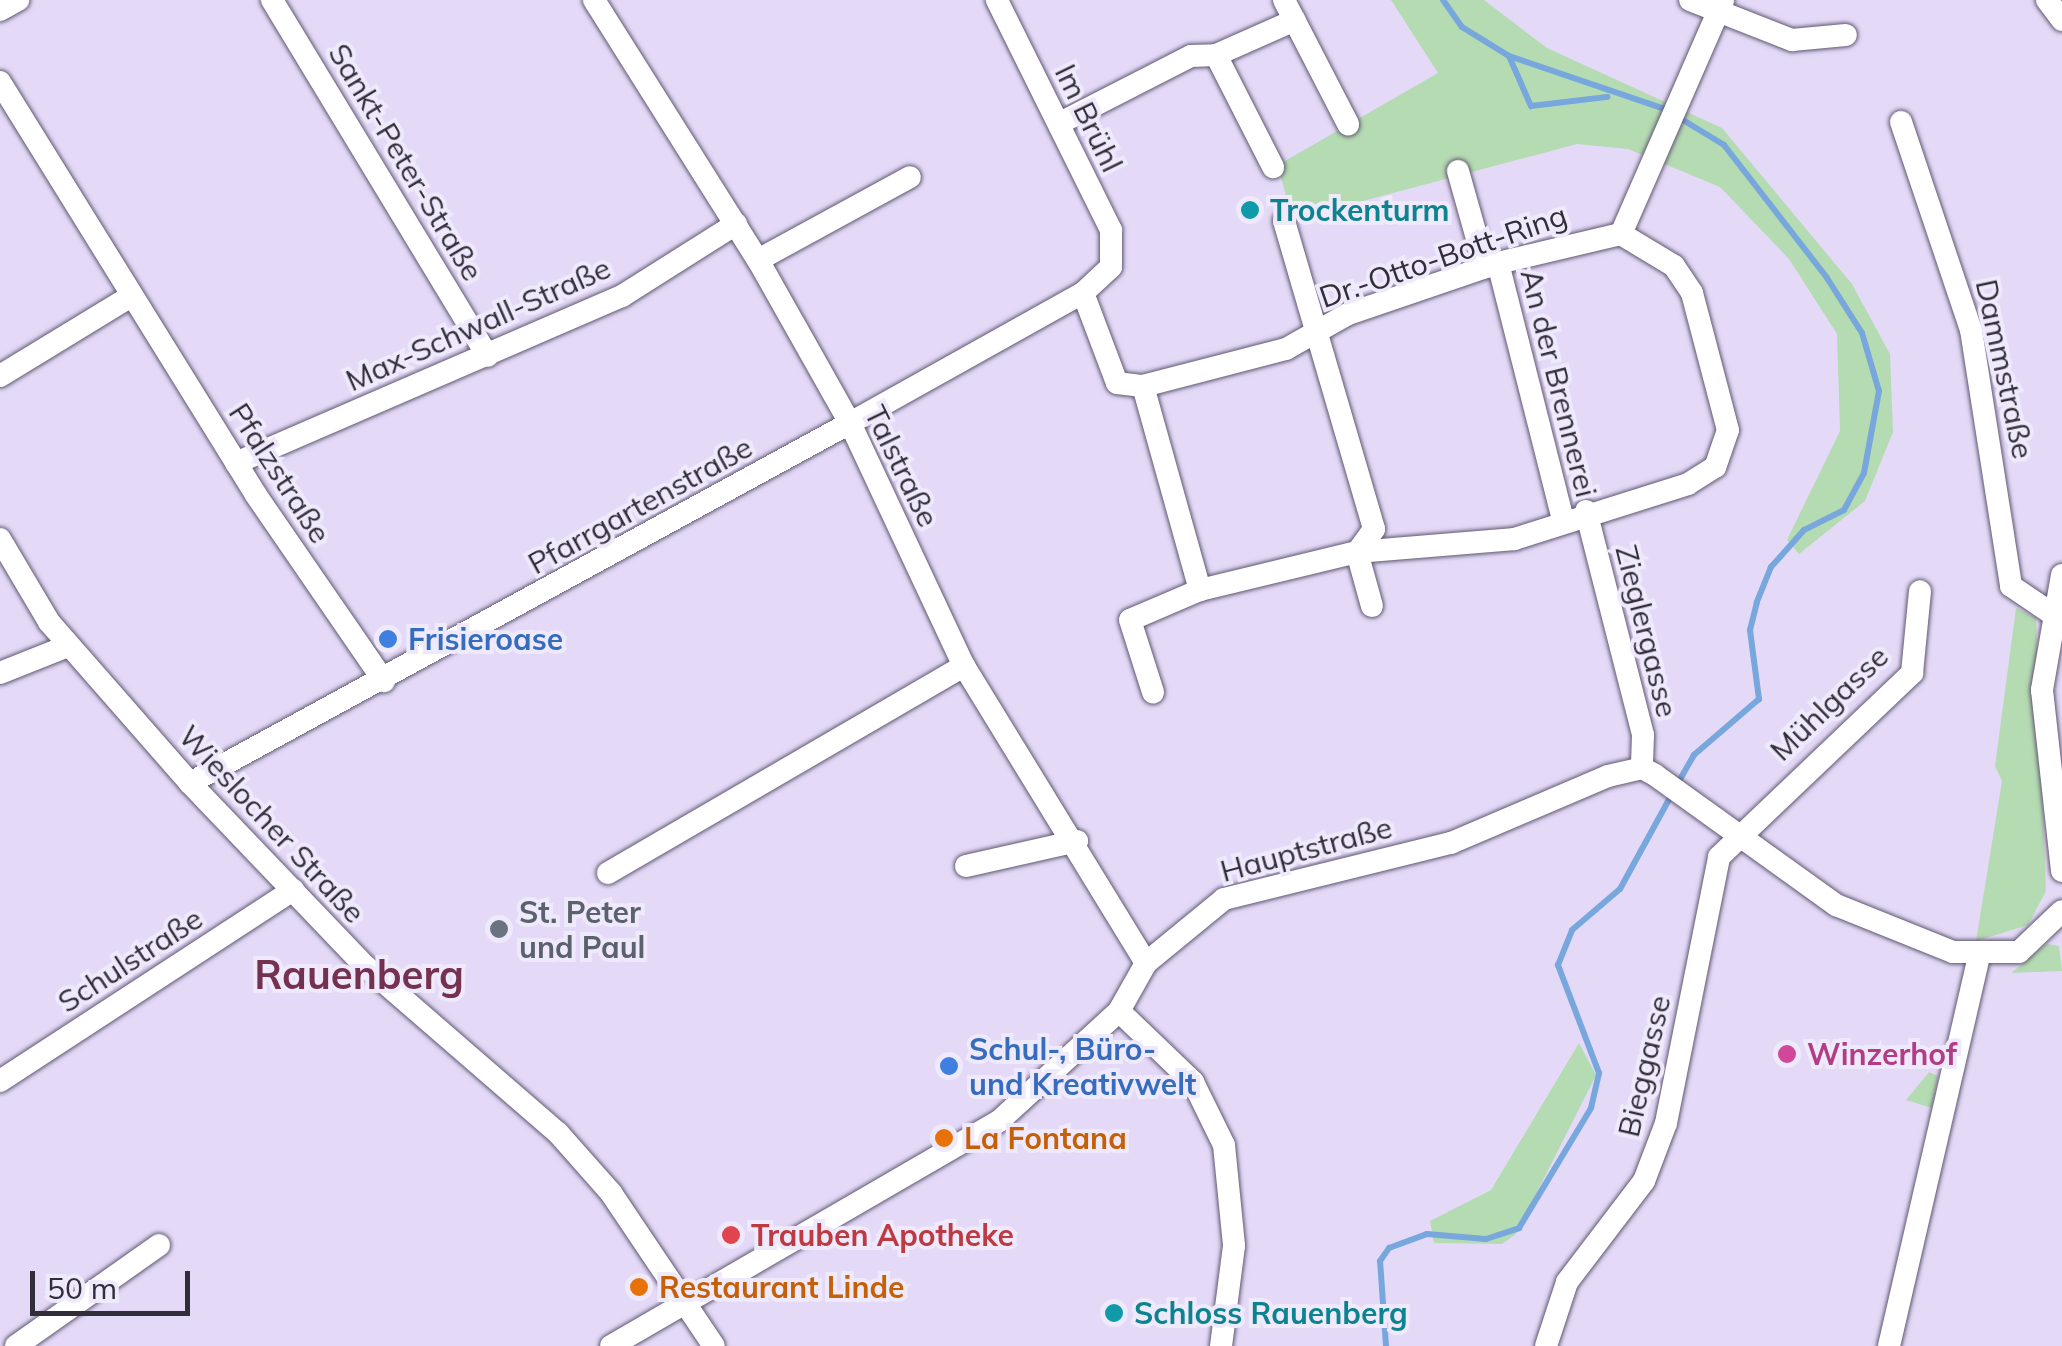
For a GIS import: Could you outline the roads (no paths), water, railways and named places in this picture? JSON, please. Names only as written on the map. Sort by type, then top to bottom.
[{"type":"street","points":[[0,10],[18,0]]},
{"type":"street","name":"Sankt-Peter-Straße","points":[[272,0],[488,356]]},
{"type":"street","name":"Talstraße","points":[[594,0],[758,260],[850,424],[964,666],[1077,841],[1146,963]]},
{"type":"street","name":"Im Brühl","points":[[997,0],[1111,230],[1111,267]]},
{"type":"street","points":[[1690,0],[1722,7],[1792,40],[1846,35]]},
{"type":"street","points":[[2046,0],[2062,20]]},
{"type":"street","points":[[1154,692],[1130,620],[1200,590],[1357,552],[1515,539],[1563,518],[1703,478],[1728,430],[1692,293],[1674,266],[1621,234],[1722,7]]},
{"type":"street","points":[[1060,123],[1191,56],[1216,55],[1290,10],[1348,124]]},
{"type":"street","points":[[1216,55],[1273,167]]},
{"type":"street","name":"Pfalzstraße","points":[[0,82],[236,463],[384,681]]},
{"type":"street","name":"Dammstraße","points":[[1901,122],[1971,330],[2011,586],[2051,613]]},
{"type":"street","name":"An der Brennerei","points":[[1458,171],[1491,265],[1563,518]]},
{"type":"street","points":[[758,260],[910,176]]},
{"type":"street","points":[[1284,221],[1374,529],[1357,552]]},
{"type":"street","name":"Max-Schwall-Straße","points":[[236,463],[622,296],[736,224]]},
{"type":"street","name":"Dr.-Otto-Bott-Ring","points":[[1144,386],[1286,349],[1315,332],[1491,265],[1621,234]]},
{"type":"street","name":"Pfarrgartenstraße","points":[[190,783],[384,681],[850,424],[1083,293],[1111,267]]},
{"type":"street","points":[[1083,293],[1117,382],[1144,386],[1200,590]]},
{"type":"street","points":[[0,376],[131,296]]},
{"type":"street","name":"Zieglergasse","points":[[1586,511],[1649,771]]},
{"type":"street","name":"Wieslocher Straße","points":[[0,539],[68,646],[190,783],[364,965],[558,1133],[687,1303],[714,1346]]},
{"type":"street","points":[[1357,552],[1372,606]]},
{"type":"street","points":[[2062,575],[2051,613],[2042,690],[2062,871]]},
{"type":"street","name":"Mühlgasse","points":[[1736,838],[1912,673],[1920,591]]},
{"type":"street","points":[[0,673],[68,646]]},
{"type":"street","points":[[608,873],[964,666]]},
{"type":"street","points":[[1649,771],[1736,838],[1836,905],[1953,952],[1979,957],[2020,952],[2061,909],[2062,882]]},
{"type":"street","name":"Hauptstraße","points":[[611,1346],[998,1122],[1120,1010],[1146,963],[1224,899],[1451,843],[1649,771]]},
{"type":"street","name":"Bieggasse","points":[[1546,1346],[1566,1282],[1644,1181],[1666,1123],[1718,857],[1736,838]]},
{"type":"street","points":[[966,866],[1077,841]]},
{"type":"street","name":"Schulstraße","points":[[0,1082],[293,890]]},
{"type":"street","points":[[1889,1346],[1979,957]]},
{"type":"street","points":[[1120,1010],[1193,1082],[1224,1145],[1234,1246],[1220,1346]]},
{"type":"street","points":[[16,1346],[159,1245]]},
{"type":"waterway","points":[[1443,0],[1462,27],[1509,56],[1668,110]]},
{"type":"waterway","points":[[1509,56],[1531,106],[1607,97]]},
{"type":"waterway","points":[[1678,117],[1724,145],[1827,278],[1862,333],[1879,391],[1864,473],[1844,510],[1804,530],[1771,567],[1757,602],[1750,630],[1759,699],[1694,755],[1678,783]]},
{"type":"waterway","points":[[1386,1346],[1380,1261],[1389,1248],[1427,1234],[1486,1239],[1519,1228],[1591,1108],[1599,1073],[1558,965],[1572,930],[1620,889],[1672,794]]},
{"type":"place","name":"Trockenturm","points":[[1250,210]]},
{"type":"place","name":"Frisieroase","points":[[388,639]]},
{"type":"place","name":"St. Peter und Paul","points":[[499,929]]},
{"type":"place","name":"Winzerhof","points":[[1787,1054]]},
{"type":"place","name":"Schul-, Büro- und Kreativwelt","points":[[949,1066]]},
{"type":"place","name":"La Fontana","points":[[944,1138]]},
{"type":"place","name":"Trauben Apotheke","points":[[731,1235]]},
{"type":"place","name":"Restaurant Linde","points":[[639,1287]]},
{"type":"place","name":"Schloss Rauenberg","points":[[1114,1313]]},
{"type":"district","name":"Rauenberg","points":[[359,974]]}]
